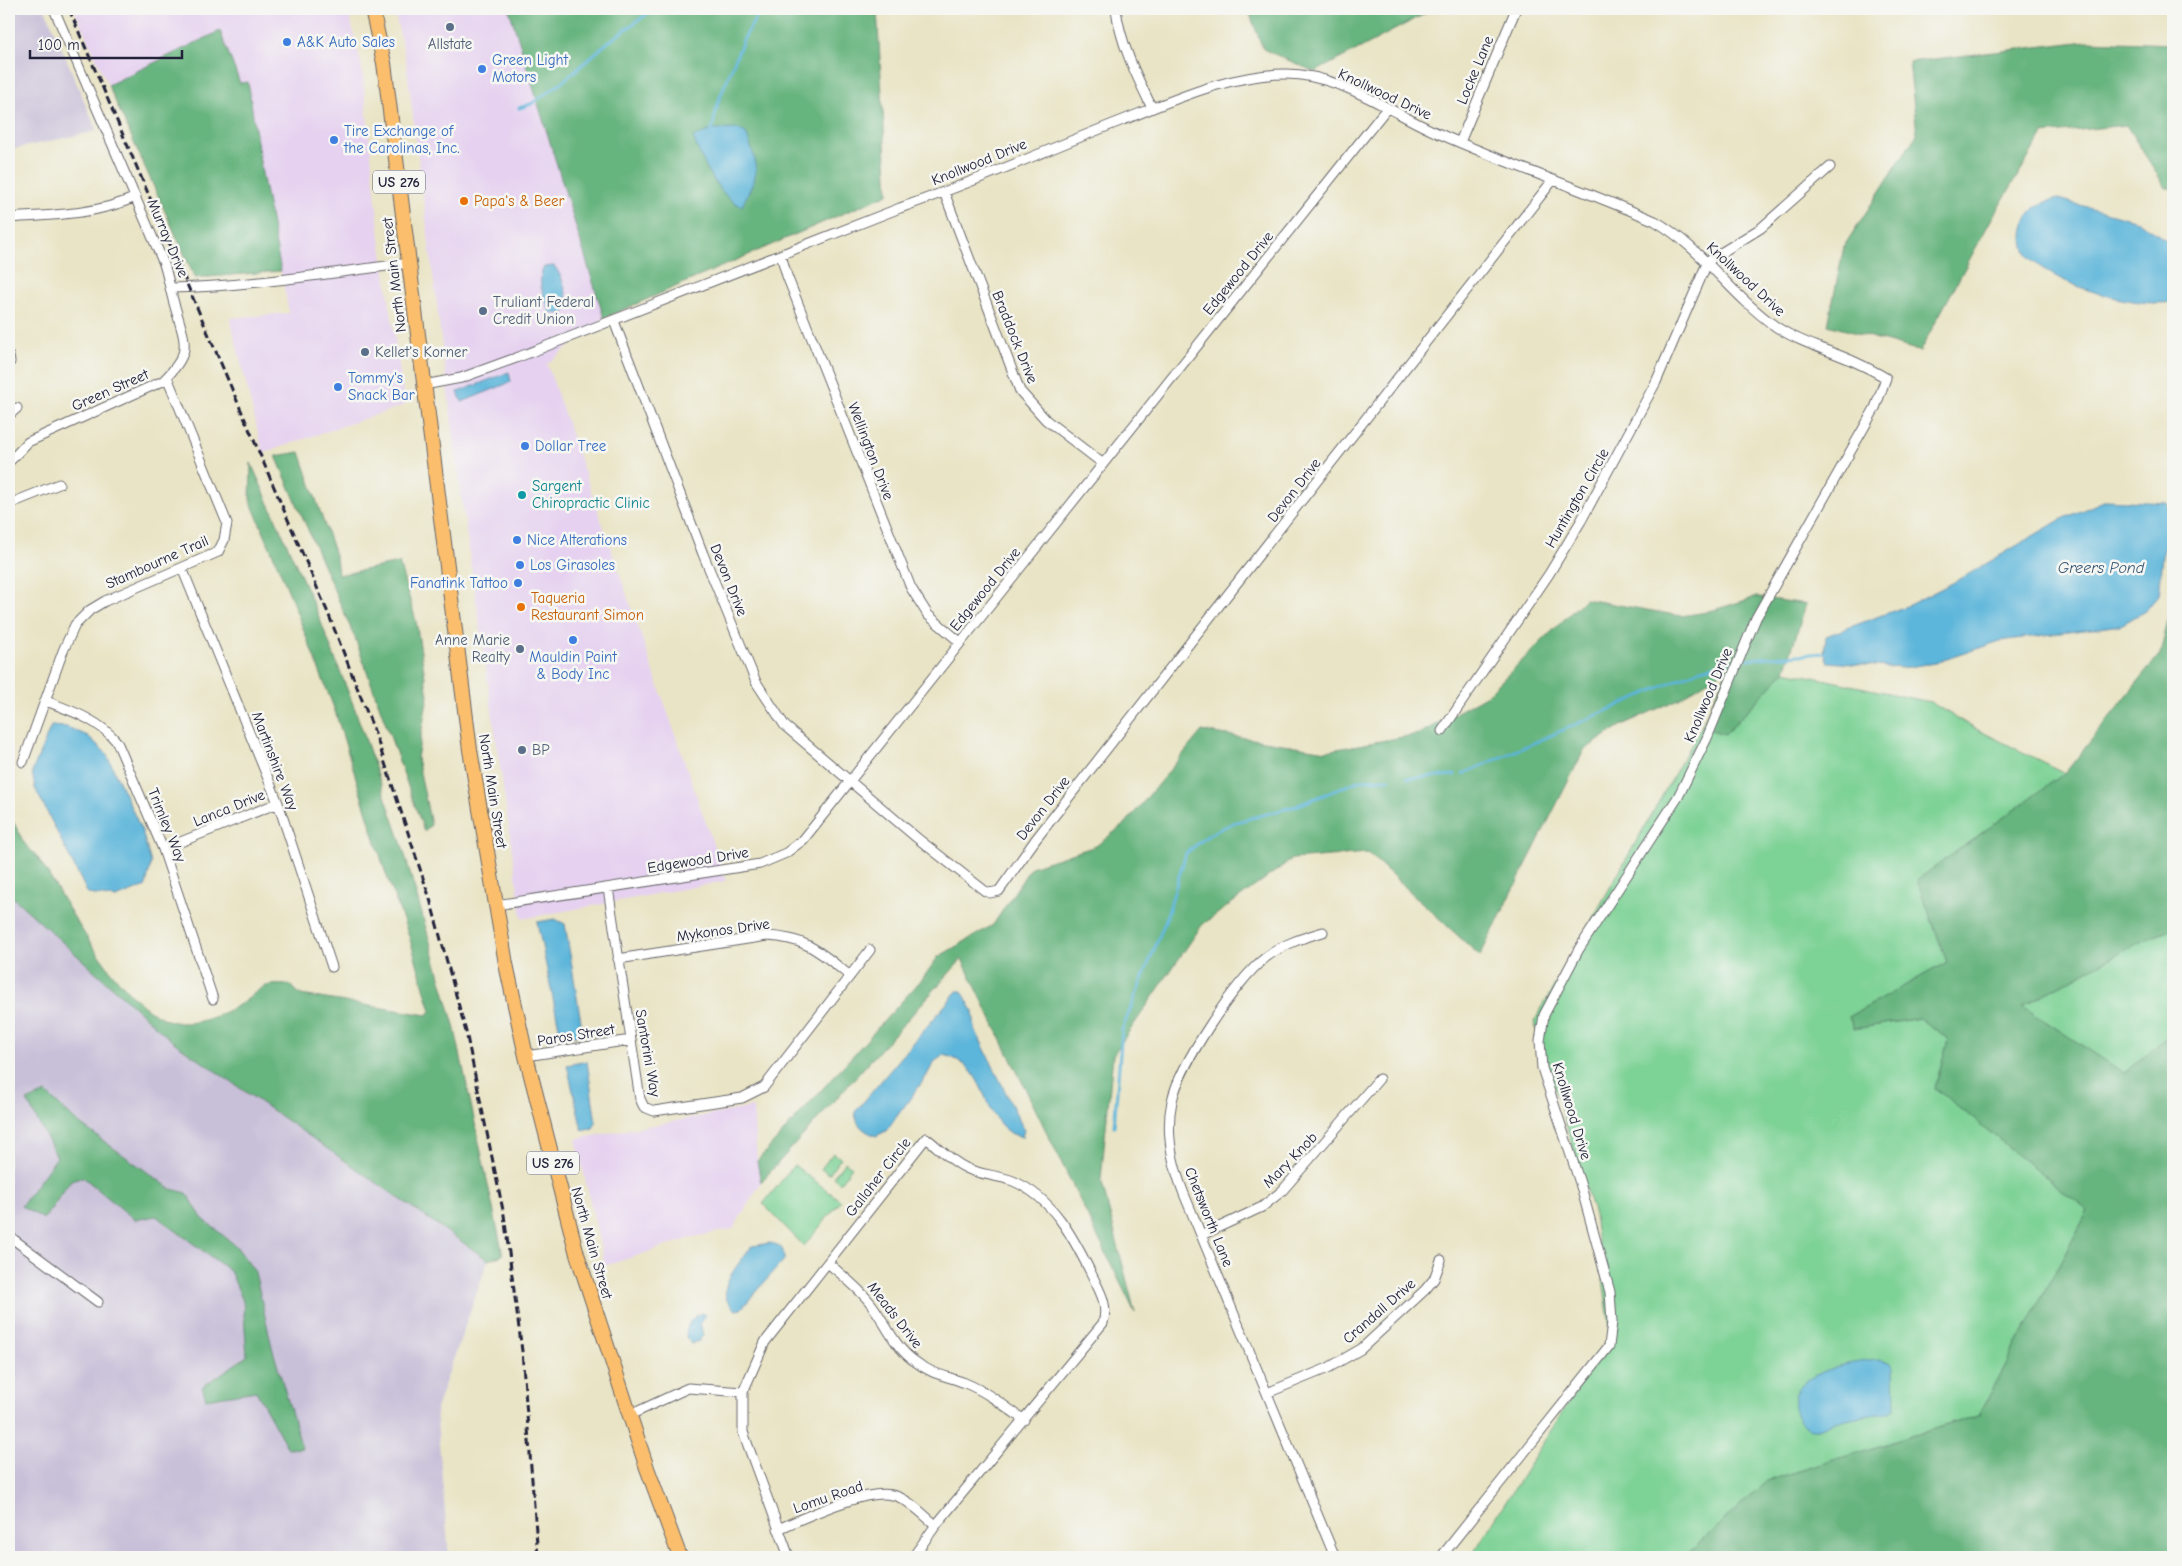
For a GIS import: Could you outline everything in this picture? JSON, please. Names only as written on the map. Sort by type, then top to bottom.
[{"type":"main road","name":"North Main Street","points":[[372,9],[384,63],[470,750],[506,964],[526,1056],[577,1254],[630,1415],[680,1557]]},
{"type":"street","name":"Murray Drive","points":[[54,9],[136,197],[172,288],[194,288],[272,280],[409,263]]},
{"type":"street","points":[[1116,9],[1131,62],[1152,108]]},
{"type":"street","name":"Locke Lane","points":[[1460,142],[1516,9]]},
{"type":"street","name":"Knollwood Drive","points":[[424,385],[461,378],[614,321],[944,192],[1152,108],[1247,78],[1288,74],[1314,77],[1342,87],[1460,142],[1655,221],[1670,230],[1708,261],[1739,295],[1776,326],[1802,341],[1855,362],[1886,378],[1875,408],[1756,618],[1707,738],[1678,797],[1579,949],[1544,1015],[1540,1041],[1542,1068],[1580,1183],[1610,1292],[1612,1322],[1609,1346],[1441,1557]]},
{"type":"street","name":"Edgewood Drive","points":[[496,905],[748,866],[774,859],[803,840],[1102,462],[1142,415],[1387,108]]},
{"type":"street","points":[[1708,261],[1761,228],[1830,167]]},
{"type":"street","name":"Devon Drive","points":[[614,321],[703,554],[764,697],[785,726],[798,739],[978,886],[990,893],[999,891],[1036,839],[1553,180]]},
{"type":"street","name":"Braddock Drive","points":[[944,192],[1020,391],[1046,420],[1102,462]]},
{"type":"street","points":[[9,218],[80,213],[116,206],[136,197]]},
{"type":"street","name":"Wellington Drive","points":[[781,255],[787,276],[911,588],[928,615],[960,642]]},
{"type":"street","name":"Huntington Circle","points":[[1442,732],[1549,574],[1581,521],[1656,382],[1708,261]]},
{"type":"street","name":"Green Street","points":[[9,462],[28,442],[147,390],[168,377],[181,359],[185,345],[172,288]]},
{"type":"street","name":"Stambourne Trail","points":[[23,762],[63,651],[75,625],[90,610],[105,600],[218,552],[227,523],[168,377]]},
{"type":"street","points":[[9,416],[17,408]]},
{"type":"street","points":[[9,504],[29,498],[59,484]]},
{"type":"street","name":"Martinshire Way","points":[[182,568],[278,803],[332,967]]},
{"type":"street","name":"Trimley Way","points":[[46,701],[86,717],[109,732],[117,742],[163,849],[213,999]]},
{"type":"street","name":"Lanca Drive","points":[[163,849],[278,803]]},
{"type":"street","name":"Santorini Way","points":[[608,888],[640,1099],[644,1107],[654,1111],[742,1098],[764,1087],[870,950]]},
{"type":"street","name":"Chetsworth Lane","points":[[1324,932],[1293,940],[1258,964],[1247,976],[1198,1044],[1176,1084],[1169,1116],[1171,1156],[1181,1187],[1335,1557]]},
{"type":"street","name":"Mykonos Drive","points":[[618,959],[767,936],[784,937],[799,940],[817,950],[850,976]]},
{"type":"street","name":"Paros Street","points":[[526,1056],[630,1040]]},
{"type":"street","name":"Mary Knob","points":[[1202,1235],[1253,1211],[1282,1191],[1379,1079]]},
{"type":"street","name":"Gallaher Circle","points":[[789,1557],[742,1432],[743,1392],[766,1342],[926,1138],[966,1168],[1013,1181],[1033,1193],[1066,1226],[1104,1301],[1106,1312],[1103,1323],[936,1526],[913,1557]]},
{"type":"street","points":[[9,1236],[98,1302]]},
{"type":"street","name":"Crandall Drive","points":[[1267,1393],[1328,1368],[1361,1349],[1425,1290],[1434,1279],[1441,1260]]},
{"type":"street","name":"Meads Drive","points":[[828,1263],[860,1290],[898,1346],[912,1359],[926,1370],[944,1378],[964,1382],[985,1392],[1024,1420]]},
{"type":"street","points":[[630,1415],[688,1388],[743,1392]]},
{"type":"street","name":"Lomu Road","points":[[778,1529],[863,1497],[887,1493],[898,1496],[936,1526]]},
{"type":"shaded area","points":[[9,9],[45,9],[97,131],[9,150]]},
{"type":"shaded area","points":[[74,9],[348,9],[362,68],[380,239],[405,405],[263,453],[230,318],[289,313],[261,168],[248,82],[240,84],[220,32],[108,85]]},
{"type":"shaded area","points":[[394,9],[509,9],[604,318],[547,364],[726,881],[522,919],[460,488],[406,61]]},
{"type":"shaded area","points":[[9,894],[172,1041],[488,1260],[436,1409],[449,1557],[9,1557]]},
{"type":"shaded area","points":[[753,1107],[757,1161],[761,1182],[733,1229],[694,1237],[605,1266],[576,1139]]},
{"type":"green space","points":[[509,9],[877,9],[888,194],[604,318]]},
{"type":"green space","points":[[1248,9],[1434,9],[1315,72],[1263,49]]},
{"type":"green space","points":[[220,31],[240,83],[248,82],[261,168],[281,271],[195,278],[108,85]]},
{"type":"green space","points":[[2087,41],[2173,44],[2173,188],[2166,188],[2126,125],[2043,134],[1992,218],[1920,351],[1828,325],[1844,246],[1917,134],[1909,62]]},
{"type":"green space","points":[[300,452],[336,558],[338,575],[399,563],[416,621],[428,696],[417,758],[431,825],[424,831],[355,638],[276,456]]},
{"type":"green space","points":[[251,463],[317,612],[356,712],[402,845],[454,1025],[503,1255],[488,1260],[172,1041],[9,894],[9,824],[14,823],[25,844],[38,858],[100,957],[120,983],[142,1004],[163,1018],[185,1023],[207,1019],[246,1001],[263,987],[276,985],[290,985],[301,995],[427,1015],[431,1011],[409,936],[386,874],[334,708],[288,590],[250,500]]},
{"type":"green space","points":[[1756,597],[1806,604],[1785,671],[1725,734],[1701,727],[1728,668],[1679,699],[1624,724],[1584,750],[1480,956],[1368,853],[1292,859],[1202,925],[1113,1055],[1101,1179],[1135,1313],[962,959],[761,1182],[757,1161],[923,978],[938,957],[993,925],[1031,867],[1096,846],[1126,823],[1202,731],[1326,751],[1419,734],[1487,695],[1585,599],[1681,616],[1707,612]]},
{"type":"green space","points":[[2173,600],[2173,929],[2142,941],[2022,1006],[2124,1073],[2173,1032],[2173,1557],[1684,1557],[1767,1481],[1979,1415],[2088,1211],[1935,1088],[1948,1039],[1920,1018],[1854,1029],[1849,1017],[1947,962],[1917,880],[2065,773],[2160,654]]},
{"type":"green space","points":[[1785,671],[1930,702],[1972,727],[2065,773],[1917,880],[1947,962],[1849,1017],[1854,1029],[1920,1018],[1948,1039],[1935,1088],[2088,1211],[1979,1415],[1767,1481],[1684,1557],[1471,1557],[1611,1335],[1594,1215],[1534,1022],[1701,727],[1725,734]]},
{"type":"green space","points":[[2173,929],[2173,1032],[2124,1073],[2022,1006],[2142,941]]},
{"type":"green space","points":[[46,1093],[77,1122],[171,1189],[187,1193],[202,1218],[236,1246],[255,1272],[272,1347],[302,1448],[288,1449],[256,1391],[206,1399],[202,1387],[247,1356],[243,1301],[230,1271],[156,1216],[135,1220],[83,1177],[71,1180],[44,1219],[21,1206],[57,1157],[27,1101]]},
{"type":"green space","points":[[833,1153],[841,1158],[829,1174],[821,1169]]},
{"type":"green space","points":[[845,1162],[852,1167],[840,1183],[833,1177]]},
{"type":"green space","points":[[794,1165],[841,1201],[804,1246],[763,1204]]},
{"type":"water","points":[[738,129],[746,133],[756,163],[755,177],[742,206],[726,196],[719,187],[706,166],[693,137],[712,130]]},
{"type":"water","points":[[2058,199],[2138,221],[2170,243],[2173,270],[2172,302],[2137,302],[2096,293],[2076,286],[2041,268],[2029,257],[2025,250],[2023,241],[2024,228],[2027,218],[2033,210],[2047,202]]},
{"type":"water","points":[[554,266],[563,281],[567,301],[565,312],[558,314],[550,312],[541,284],[544,267]]},
{"type":"water","points":[[509,372],[511,382],[462,402],[458,392]]},
{"type":"water","name":"Greers Pond","points":[[2106,500],[2167,503],[2171,514],[2164,547],[2159,595],[2145,611],[2121,625],[2000,641],[1935,663],[1901,668],[1828,662],[1824,653],[1826,636],[1909,605],[1962,578],[2060,520]]},
{"type":"water","points":[[51,726],[67,727],[88,736],[106,753],[142,831],[151,863],[146,886],[116,898],[88,894],[35,788],[32,772]]},
{"type":"water","points":[[555,919],[565,924],[583,1034],[561,1037],[537,922]]},
{"type":"water","points":[[957,991],[962,991],[973,1011],[975,1029],[1024,1130],[1022,1137],[1009,1132],[999,1122],[969,1069],[958,1061],[944,1055],[934,1062],[926,1077],[886,1131],[876,1136],[864,1130],[857,1121],[855,1112]]},
{"type":"water","points":[[587,1061],[596,1123],[593,1128],[582,1130],[567,1065]]},
{"type":"water","points":[[770,1243],[781,1248],[784,1260],[741,1309],[736,1310],[728,1303],[726,1295],[726,1286],[730,1277],[752,1246]]},
{"type":"water","points":[[701,1313],[705,1315],[700,1323],[703,1335],[699,1341],[691,1344],[686,1337],[688,1325],[694,1317]]},
{"type":"water","points":[[1879,1360],[1890,1363],[1894,1367],[1895,1409],[1888,1413],[1841,1420],[1817,1429],[1804,1426],[1796,1415],[1794,1408],[1795,1395],[1798,1389],[1815,1375],[1835,1367]]},
{"type":"waterway","points":[[519,108],[531,104],[561,83],[607,43],[654,9]]},
{"type":"waterway","points":[[712,130],[718,102],[743,40],[761,9]]},
{"type":"waterway","points":[[2164,547],[2173,546]]},
{"type":"waterway","points":[[1747,659],[1824,653]]},
{"type":"waterway","points":[[1463,774],[1699,670],[1729,661]]},
{"type":"waterway","points":[[1407,778],[1455,775]]},
{"type":"waterway","points":[[1114,1127],[1122,1030],[1165,922],[1186,853],[1210,834],[1233,823],[1296,806],[1361,780],[1390,779]]},
{"type":"railway","points":[[69,9],[328,613],[375,733],[430,899],[466,1032],[504,1215],[522,1351],[538,1557]]},
{"type":"place","name":"Allstate","points":[[450,27]]},
{"type":"place","name":"A&K Auto Sales","points":[[287,42]]},
{"type":"place","name":"Green Light Motors","points":[[482,69]]},
{"type":"place","name":"Tire Exchange of the Carolinas, Inc.","points":[[334,140]]},
{"type":"place","name":"Papa's & Beer","points":[[464,201]]},
{"type":"place","name":"Truliant Federal Credit Union","points":[[483,311]]},
{"type":"place","name":"Kellet's Korner","points":[[365,352]]},
{"type":"place","name":"Tommy's Snack Bar","points":[[338,387]]},
{"type":"place","name":"Dollar Tree","points":[[525,446]]},
{"type":"place","name":"Sargent Chiropractic Clinic","points":[[522,495]]},
{"type":"place","name":"Nice Alterations","points":[[517,540]]},
{"type":"place","name":"Los Girasoles","points":[[520,565]]},
{"type":"place","name":"Fanatink Tattoo","points":[[518,583]]},
{"type":"place","name":"Taqueria Restaurant Simon","points":[[521,607]]},
{"type":"place","name":"Mauldin Paint & Body Inc","points":[[573,640]]},
{"type":"place","name":"Anne Marie Realty","points":[[520,649]]},
{"type":"place","name":"BP","points":[[522,750]]}]
